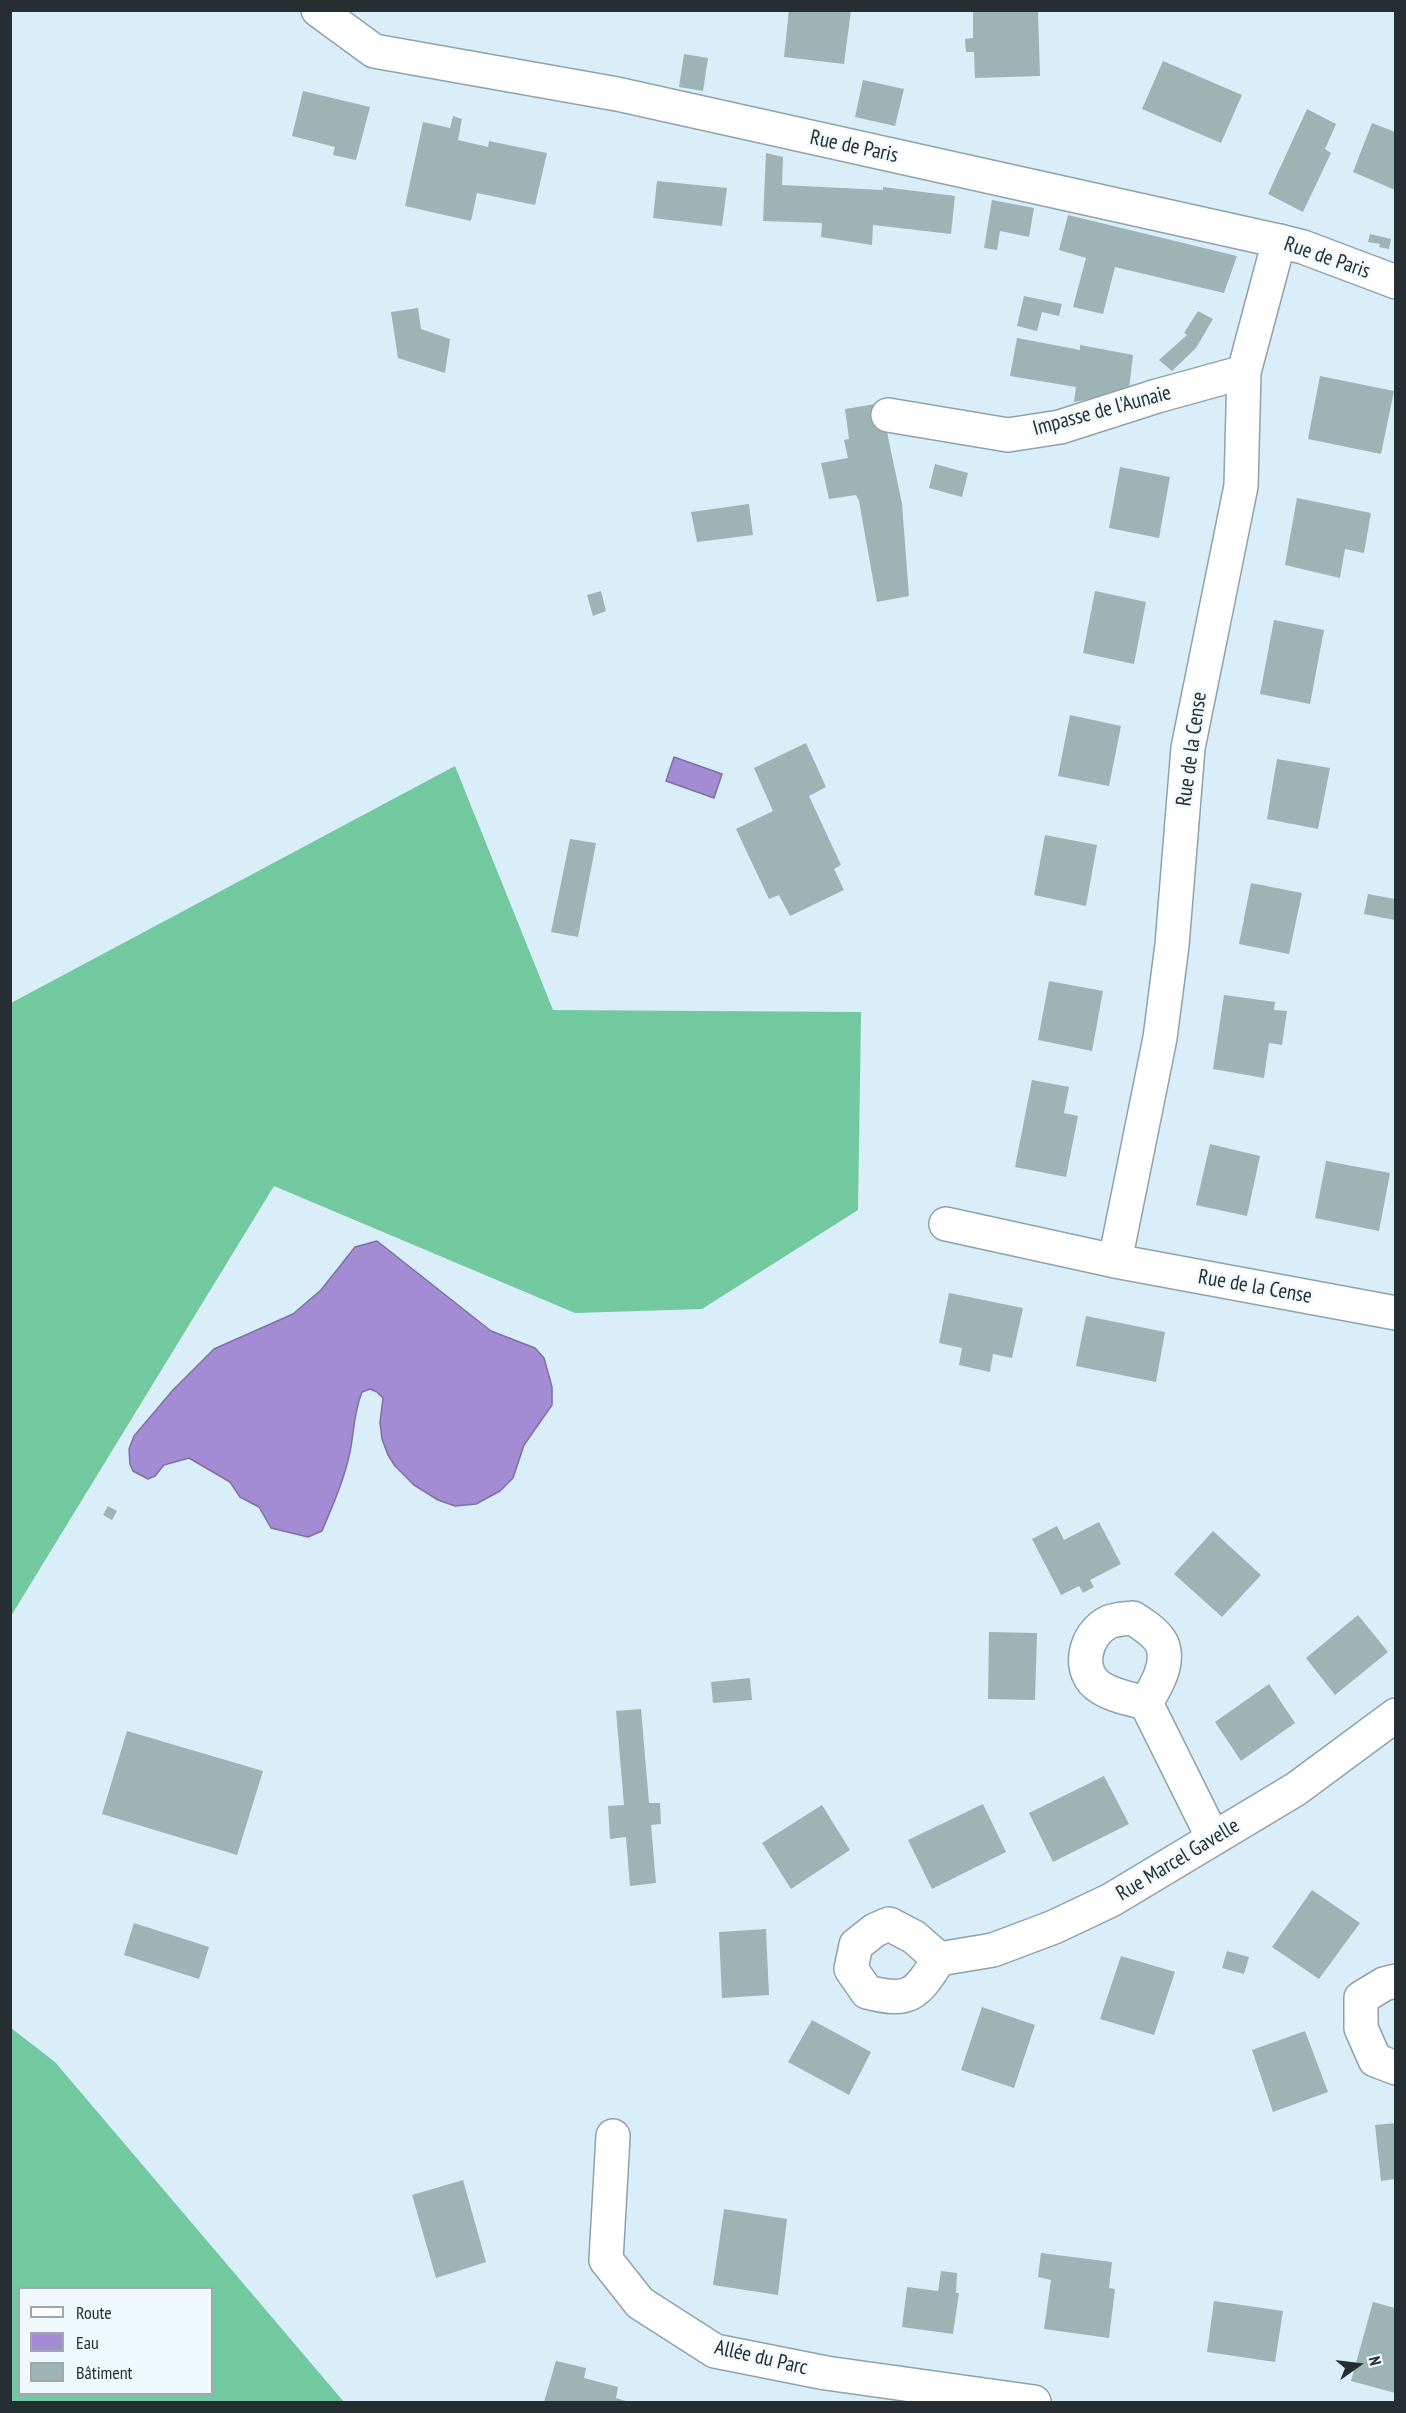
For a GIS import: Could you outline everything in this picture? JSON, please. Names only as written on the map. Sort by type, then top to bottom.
[{"type":"street","name":"Rue de Paris","points":[[318,10],[374,51],[617,94],[1279,241],[1303,247],[1395,282]]},
{"type":"street","name":"Rue de la Cense","points":[[1115,1261],[1160,1038],[1172,945],[1188,748],[1241,486],[1244,372],[1279,241]]},
{"type":"street","name":"Impasse de l'Aunaie","points":[[888,415],[1008,435],[1060,428],[1157,396],[1244,372]]},
{"type":"street","name":"Rue de la Cense","points":[[946,1224],[1115,1261],[1395,1313]]},
{"type":"street","points":[[1146,1703],[1213,1838]]},
{"type":"street","name":"Rue Marcel Gavelle","points":[[939,1959],[993,1950],[1054,1927],[1111,1900],[1296,1789],[1395,1714]]},
{"type":"street","points":[[1395,1981],[1384,1984],[1361,1998],[1361,2028],[1375,2061],[1395,2068]]},
{"type":"street","name":"Allée du Parc","points":[[613,2136],[606,2260],[640,2303],[715,2351],[826,2373],[1034,2403]]},
{"type":"green space","points":[[455,766],[553,1010],[861,1012],[858,1210],[702,1309],[575,1313],[274,1186],[11,1616],[11,1003]]},
{"type":"green space","points":[[11,2028],[55,2062],[344,2402],[11,2402]]},
{"type":"water","points":[[674,757],[722,774],[714,798],[666,781]]},
{"type":"water","points":[[377,1241],[491,1331],[535,1348],[544,1358],[552,1387],[552,1405],[524,1445],[513,1478],[500,1491],[476,1504],[455,1506],[438,1500],[414,1485],[395,1466],[388,1455],[382,1439],[380,1422],[383,1398],[370,1389],[362,1392],[359,1399],[348,1462],[330,1512],[322,1531],[308,1537],[271,1528],[259,1507],[240,1497],[230,1482],[189,1458],[164,1465],[155,1476],[148,1479],[133,1471],[129,1449],[134,1436],[173,1390],[214,1349],[293,1314],[321,1290],[355,1247]]},
{"type":"building","points":[[789,10],[851,10],[844,64],[784,57]]},
{"type":"building","points":[[973,10],[1038,12],[1040,76],[975,78],[974,52],[966,52],[965,39],[973,38]]},
{"type":"building","points":[[684,54],[708,58],[703,91],[679,87]]},
{"type":"building","points":[[1163,61],[1242,95],[1221,143],[1142,109]]},
{"type":"building","points":[[863,80],[904,89],[895,126],[855,117]]},
{"type":"building","points":[[303,91],[370,107],[356,160],[333,155],[335,147],[292,136]]},
{"type":"building","points":[[1307,109],[1336,124],[1325,149],[1331,153],[1303,212],[1268,194]]},
{"type":"building","points":[[453,116],[462,119],[458,140],[488,147],[489,141],[547,153],[535,205],[477,193],[471,221],[405,206],[423,122],[450,128]]},
{"type":"building","points":[[1372,123],[1395,132],[1395,190],[1353,172]]},
{"type":"building","points":[[766,153],[783,157],[782,185],[883,190],[883,187],[955,196],[951,234],[873,225],[872,245],[821,237],[822,223],[763,221]]},
{"type":"building","points":[[657,181],[727,188],[722,226],[653,218]]},
{"type":"building","points":[[992,200],[1034,208],[1029,237],[1000,231],[997,250],[984,248]]},
{"type":"building","points":[[1068,215],[1237,256],[1224,293],[1115,267],[1103,314],[1073,307],[1086,258],[1059,250]]},
{"type":"building","points":[[1370,234],[1391,239],[1389,249],[1379,247],[1380,244],[1368,242]]},
{"type":"building","points":[[1024,296],[1062,304],[1059,316],[1042,312],[1037,331],[1017,326]]},
{"type":"building","points":[[418,308],[421,329],[450,339],[445,373],[398,358],[391,312]]},
{"type":"building","points":[[1198,311],[1213,319],[1196,348],[1172,371],[1159,360],[1187,335],[1184,333]]},
{"type":"building","points":[[1017,338],[1080,350],[1080,345],[1133,355],[1129,389],[1108,396],[1074,402],[1076,387],[1010,376]]},
{"type":"building","points":[[1320,376],[1394,391],[1381,454],[1308,439]]},
{"type":"building","points":[[881,403],[902,504],[909,596],[877,602],[859,501],[856,495],[829,499],[821,463],[848,458],[844,440],[849,439],[845,409]]},
{"type":"building","points":[[935,464],[968,473],[962,497],[929,488]]},
{"type":"building","points":[[1120,467],[1170,477],[1159,538],[1109,528]]},
{"type":"building","points":[[1297,498],[1371,513],[1364,553],[1345,549],[1340,578],[1285,565]]},
{"type":"building","points":[[749,504],[753,535],[697,542],[691,512]]},
{"type":"building","points":[[601,591],[606,611],[593,616],[587,595]]},
{"type":"building","points":[[1095,591],[1146,602],[1134,664],[1083,653]]},
{"type":"building","points":[[1274,620],[1324,630],[1310,704],[1260,694]]},
{"type":"building","points":[[1070,715],[1121,726],[1109,786],[1058,776]]},
{"type":"building","points":[[806,743],[826,787],[809,796],[841,865],[834,869],[844,890],[790,916],[779,895],[769,899],[736,829],[773,811],[754,768]]},
{"type":"building","points":[[1277,759],[1330,768],[1318,829],[1267,819]]},
{"type":"building","points":[[1045,835],[1097,845],[1086,906],[1034,895]]},
{"type":"building","points":[[570,839],[596,843],[578,937],[551,932]]},
{"type":"building","points":[[1251,883],[1302,893],[1289,954],[1239,944]]},
{"type":"building","points":[[1368,894],[1395,899],[1395,920],[1364,914]]},
{"type":"building","points":[[1049,981],[1103,991],[1092,1051],[1038,1040]]},
{"type":"building","points":[[1224,995],[1275,1002],[1274,1010],[1287,1011],[1282,1045],[1269,1043],[1264,1078],[1213,1069]]},
{"type":"building","points":[[1032,1080],[1069,1087],[1064,1113],[1078,1116],[1066,1177],[1015,1167]]},
{"type":"building","points":[[1210,1144],[1260,1156],[1247,1216],[1196,1205]]},
{"type":"building","points":[[1326,1161],[1390,1173],[1379,1231],[1315,1218]]},
{"type":"building","points":[[949,1293],[1023,1308],[1012,1358],[993,1354],[990,1372],[959,1365],[962,1348],[939,1343]]},
{"type":"building","points":[[1086,1316],[1165,1332],[1156,1382],[1076,1366]]},
{"type":"building","points":[[108,1506],[117,1511],[112,1520],[103,1515]]},
{"type":"building","points":[[1099,1522],[1121,1564],[1090,1580],[1094,1587],[1083,1593],[1079,1586],[1061,1595],[1032,1539],[1057,1526],[1064,1540]]},
{"type":"building","points":[[1213,1531],[1261,1575],[1222,1617],[1174,1574]]},
{"type":"building","points":[[1358,1615],[1388,1652],[1335,1695],[1306,1658]]},
{"type":"building","points":[[989,1632],[1037,1633],[1035,1700],[988,1699]]},
{"type":"building","points":[[750,1678],[752,1700],[713,1703],[711,1682]]},
{"type":"building","points":[[1269,1684],[1295,1723],[1241,1761],[1215,1722]]},
{"type":"building","points":[[641,1709],[649,1803],[660,1803],[661,1824],[651,1825],[656,1883],[630,1886],[626,1837],[610,1839],[608,1806],[624,1805],[616,1711]]},
{"type":"building","points":[[127,1731],[263,1771],[237,1855],[102,1814]]},
{"type":"building","points":[[1104,1776],[1129,1824],[1053,1862],[1029,1813]]},
{"type":"building","points":[[983,1804],[1006,1852],[932,1889],[908,1840]]},
{"type":"building","points":[[822,1805],[850,1850],[791,1889],[762,1843]]},
{"type":"building","points":[[1312,1890],[1360,1923],[1319,1979],[1272,1947]]},
{"type":"building","points":[[134,1923],[209,1947],[199,1979],[124,1955]]},
{"type":"building","points":[[766,1929],[769,1995],[722,1998],[719,1932]]},
{"type":"building","points":[[1227,1951],[1249,1957],[1244,1974],[1222,1968]]},
{"type":"building","points":[[1121,1956],[1175,1972],[1154,2035],[1100,2019]]},
{"type":"building","points":[[982,2007],[1035,2025],[1014,2088],[961,2070]]},
{"type":"building","points":[[812,2020],[871,2052],[849,2095],[788,2062]]},
{"type":"building","points":[[1305,2031],[1328,2092],[1273,2112],[1252,2050]]},
{"type":"building","points":[[1395,2123],[1395,2179],[1381,2181],[1375,2125]]},
{"type":"building","points":[[463,2180],[486,2262],[436,2278],[412,2195]]},
{"type":"building","points":[[724,2209],[787,2219],[778,2295],[713,2285]]},
{"type":"building","points":[[1041,2253],[1112,2262],[1109,2288],[1115,2289],[1109,2338],[1044,2329],[1051,2280],[1038,2277]]},
{"type":"building","points":[[941,2271],[957,2273],[956,2293],[959,2293],[953,2334],[902,2327],[907,2287],[938,2291]]},
{"type":"building","points":[[1214,2301],[1283,2311],[1275,2362],[1207,2352]]},
{"type":"building","points":[[1373,2302],[1395,2308],[1395,2393],[1351,2381]]},
{"type":"building","points":[[556,2361],[586,2368],[584,2378],[618,2387],[616,2398],[629,2402],[544,2402]]}]
